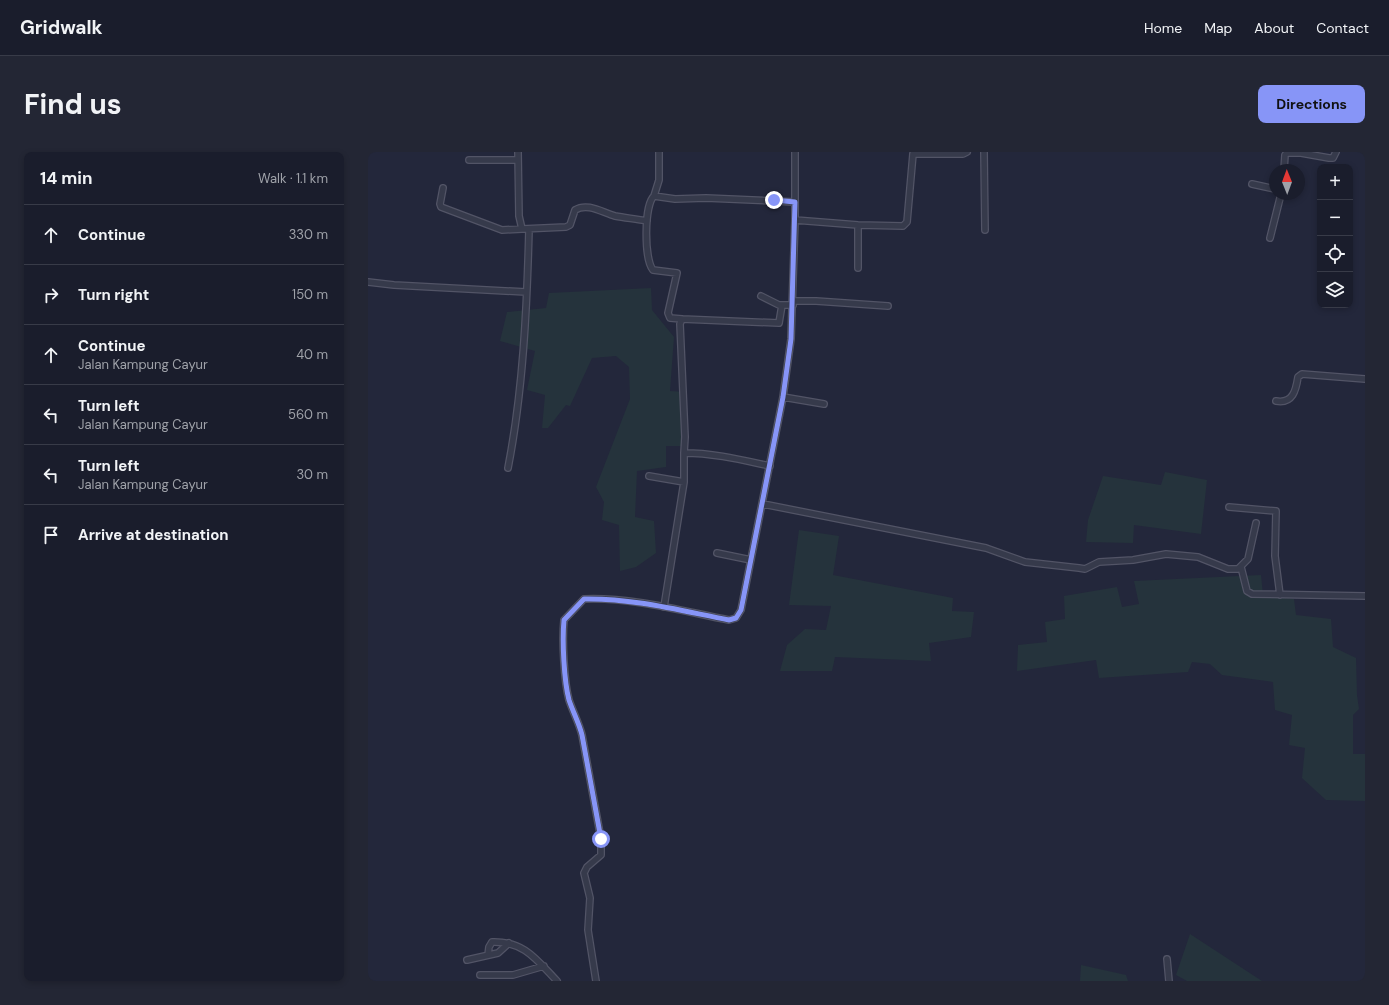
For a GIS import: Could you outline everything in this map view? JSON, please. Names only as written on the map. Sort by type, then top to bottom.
[{"type":"street","points":[[518,152],[519,216],[522,229]]},
{"type":"street","points":[[659,152],[659,180],[654,196],[650,200],[647,221],[647,248],[650,266],[658,271],[677,273],[668,313],[670,318],[779,324],[782,305]]},
{"type":"street","points":[[596,981],[588,930],[590,898],[584,873],[587,866],[601,855],[602,844],[582,735],[579,722],[570,702],[567,688],[564,626],[566,616],[582,600],[607,599],[664,607],[729,620],[736,618],[741,610],[783,397],[791,339],[795,220],[795,152]]},
{"type":"street","points":[[795,220],[901,227],[907,223],[913,154],[963,154],[967,152]]},
{"type":"street","points":[[984,152],[985,230]]},
{"type":"street","points":[[1285,164],[1287,153],[1301,153],[1333,158],[1336,152]]},
{"type":"street","points":[[470,160],[518,160]]},
{"type":"street","points":[[1252,184],[1269,188]]},
{"type":"street","points":[[443,188],[441,207],[502,230],[560,229],[569,226],[574,212],[581,208],[592,208],[615,216],[647,221]]},
{"type":"street","points":[[654,196],[675,199],[706,198],[795,202]]},
{"type":"street","points":[[1270,238],[1280,200]]},
{"type":"street","points":[[858,225],[858,268]]},
{"type":"street","points":[[508,468],[516,422],[526,292],[529,229]]},
{"type":"street","points":[[368,282],[394,285],[526,292]]},
{"type":"street","points":[[762,296],[782,305],[816,301],[888,306]]},
{"type":"street","points":[[664,607],[684,482],[685,438],[680,324],[682,318]]},
{"type":"street","points":[[1276,401],[1285,401],[1290,399],[1295,394],[1298,377],[1302,374],[1365,379]]},
{"type":"street","points":[[783,397],[824,404]]},
{"type":"street","points":[[684,453],[703,453],[731,457],[770,466]]},
{"type":"street","points":[[649,476],[684,482]]},
{"type":"street","points":[[763,504],[986,548],[1025,562],[1085,569],[1098,562],[1133,560],[1166,554],[1205,559],[1228,569],[1241,567],[1248,559],[1256,524]]},
{"type":"street","points":[[1229,507],[1276,511],[1275,556],[1280,595]]},
{"type":"street","points":[[717,553],[751,560]]},
{"type":"street","points":[[1241,567],[1250,593],[1280,595],[1365,596]]},
{"type":"street","points":[[488,955],[488,946],[492,942],[509,943],[522,948],[544,966],[556,981]]},
{"type":"street","points":[[467,960],[500,952],[509,943]]},
{"type":"street","points":[[1167,959],[1169,981]]},
{"type":"street","points":[[480,975],[513,975],[544,966]]},
{"type":"shaded area","points":[[651,288],[652,310],[674,337],[670,391],[687,392],[683,430],[684,446],[666,446],[666,467],[637,471],[635,517],[654,521],[656,553],[636,567],[620,571],[619,525],[602,520],[604,502],[596,487],[630,399],[629,367],[616,356],[592,358],[570,406],[566,405],[548,428],[542,428],[545,395],[527,390],[535,351],[500,341],[507,312],[546,308],[549,293]]},
{"type":"shaded area","points":[[1165,472],[1207,480],[1201,534],[1134,525],[1133,543],[1086,542],[1088,520],[1103,476],[1161,485]]},
{"type":"shaded area","points":[[799,530],[839,536],[833,575],[953,598],[952,611],[974,612],[971,637],[929,643],[931,661],[835,657],[832,671],[780,671],[787,645],[805,629],[826,630],[831,606],[789,605]]},
{"type":"shaded area","points":[[1261,575],[1263,595],[1294,599],[1296,615],[1331,619],[1333,647],[1356,658],[1359,709],[1353,715],[1353,754],[1365,754],[1365,801],[1326,800],[1302,778],[1305,748],[1289,745],[1292,715],[1275,710],[1273,682],[1222,675],[1210,664],[1192,662],[1188,672],[1099,678],[1096,660],[1017,671],[1018,645],[1047,642],[1045,622],[1065,619],[1064,596],[1117,587],[1122,607],[1139,604],[1134,581]]},
{"type":"shaded area","points":[[1190,934],[1262,981],[1187,981],[1176,975]]},
{"type":"shaded area","points":[[1081,965],[1126,975],[1128,981],[1080,981]]},
{"type":"route","points":[[601,839],[582,735],[579,722],[570,702],[567,688],[564,620],[582,599],[594,598],[664,607],[729,620],[736,618],[739,614],[763,504],[783,397],[791,339],[795,202],[774,200]]}]
